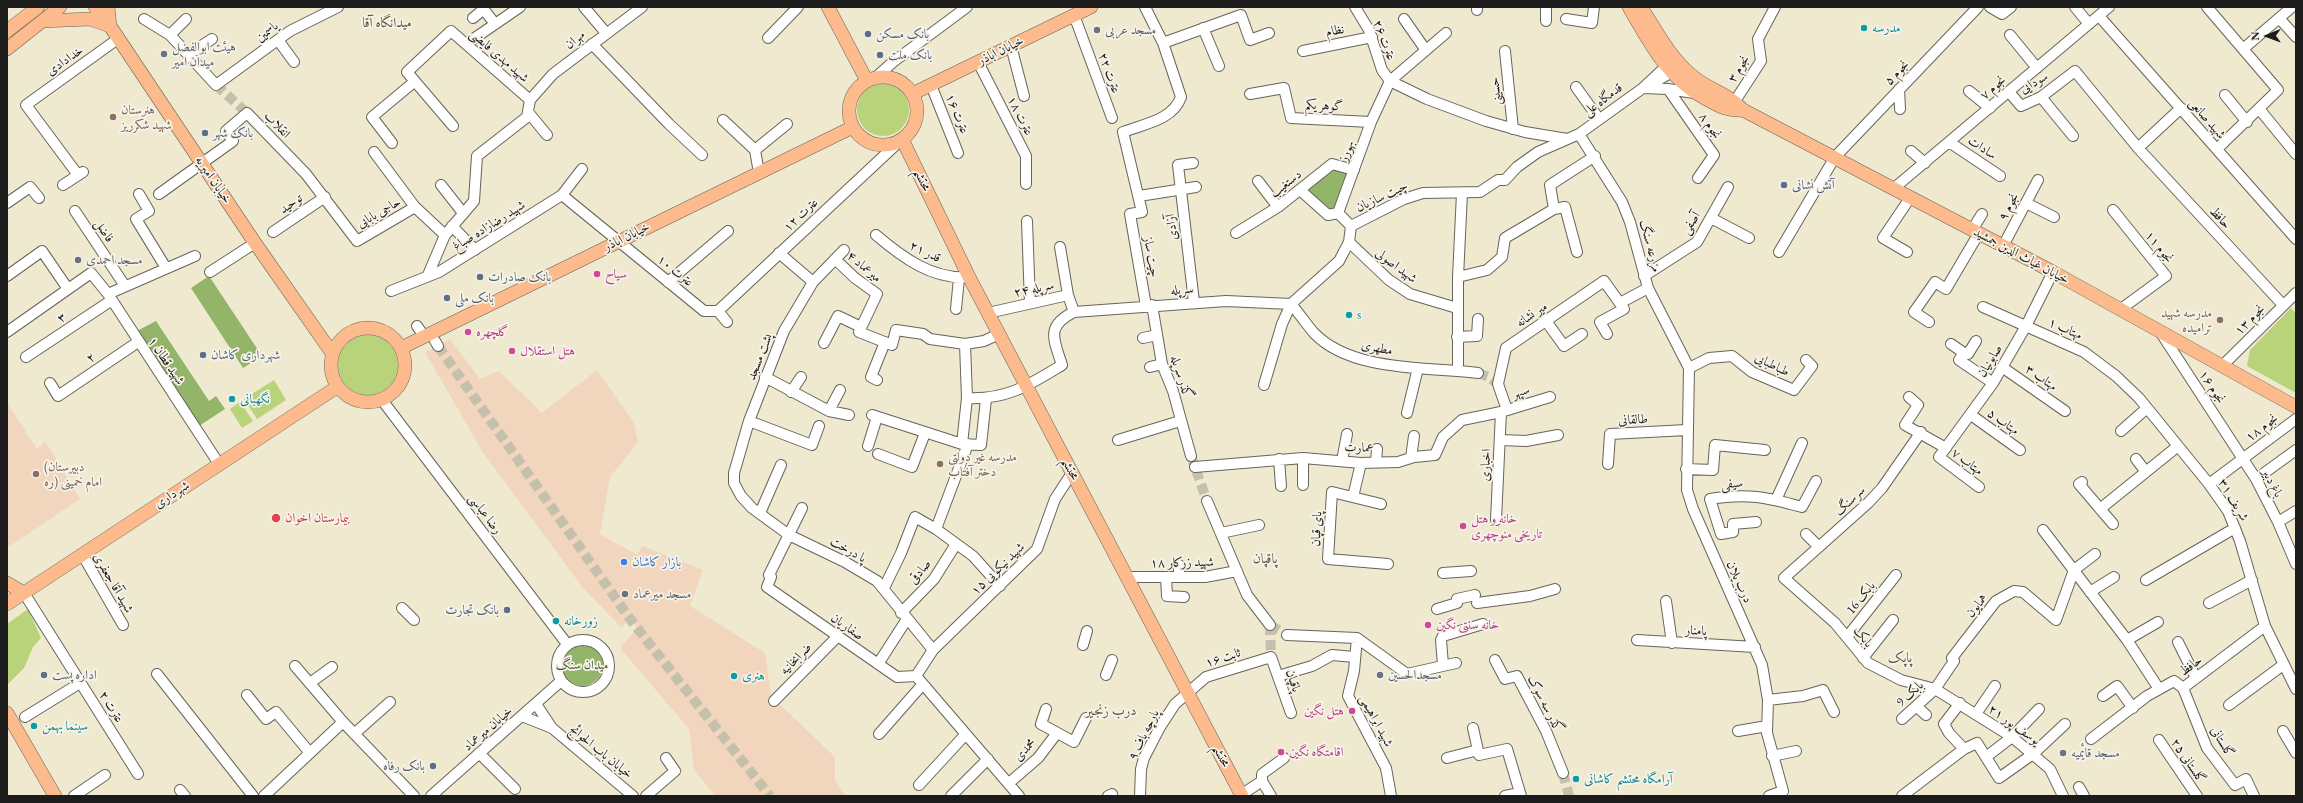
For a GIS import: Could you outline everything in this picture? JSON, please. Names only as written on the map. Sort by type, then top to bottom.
[{"type":"main road","points":[[7,31],[38,7]]},
{"type":"main road","points":[[7,49],[60,7]]},
{"type":"main road","name":"خیابان امیریه","points":[[95,7],[119,38],[255,243],[332,353]]},
{"type":"main road","points":[[43,21],[90,19],[110,26],[108,7]]},
{"type":"main road","points":[[828,7],[871,80]]},
{"type":"main road","name":"خیابان اباذر","points":[[912,94],[1091,7]]},
{"type":"main road","name":"خیابان غیاث الدین جمشید","points":[[1629,7],[1655,53],[1703,84],[1893,189],[2121,309],[2296,407]]},
{"type":"main road","name":"خیابان غیاث الدین جمشید","points":[[1641,7],[1673,66],[1694,93],[1729,111],[1739,105]]},
{"type":"main road","points":[[892,78],[907,87],[912,94],[917,114],[915,124],[902,139],[886,144],[869,142],[860,136],[853,127],[850,117],[850,106],[859,87],[871,80],[892,78]]},
{"type":"main road","name":"خیابان اباذر","points":[[401,348],[428,337],[618,241],[853,127]]},
{"type":"main road","name":"محتشم","points":[[902,139],[964,277],[988,313],[1242,795]]},
{"type":"main road","points":[[358,328],[371,328],[383,331],[393,338],[401,348],[405,359],[402,378],[393,393],[382,400],[370,403],[358,401],[346,396],[337,387],[331,371],[332,353],[338,342],[347,334],[358,328]]},
{"type":"main road","name":"شهرداری","points":[[7,604],[337,387]]},
{"type":"main road","points":[[7,583],[24,593]]},
{"type":"main road","points":[[7,713],[55,796]]},
{"type":"main road","points":[[7,731],[44,796]]},
{"type":"street","name":"یاسمین","points":[[189,54],[216,85],[290,31],[338,7]]},
{"type":"street","points":[[466,44],[520,7]]},
{"type":"street","points":[[584,7],[606,33]]},
{"type":"street","name":"مهران","points":[[530,100],[553,74],[642,7]]},
{"type":"street","points":[[768,38],[798,7]]},
{"type":"street","points":[[871,80],[892,62],[967,7]]},
{"type":"street","points":[[1145,7],[1163,42],[1181,97],[1178,104],[1165,117],[1123,132],[1139,196],[1196,187]]},
{"type":"street","name":"عترت ۲۶","points":[[1355,7],[1372,37],[1382,70],[1390,81]]},
{"type":"street","points":[[1546,7],[1546,21]]},
{"type":"street","points":[[1566,19],[1592,23],[1594,7]]},
{"type":"street","name":"نجوم ۳","points":[[1739,105],[1762,61],[1758,39],[1775,7]]},
{"type":"street","name":"نجوم ۵","points":[[1779,252],[1834,157],[1978,7]]},
{"type":"street","points":[[1990,7],[2002,14],[2011,7]]},
{"type":"street","points":[[2075,7],[2090,24]]},
{"type":"street","name":"نجوم ۷","points":[[1893,189],[2110,7]]},
{"type":"street","points":[[2207,7],[2278,90],[2260,110],[2217,149]]},
{"type":"street","points":[[2243,49],[2292,7]]},
{"type":"street","points":[[473,18],[483,8],[496,24]]},
{"type":"street","name":"عترت ۲۲","points":[[1074,15],[1112,118]]},
{"type":"street","points":[[1163,42],[1241,15],[1250,40],[1269,34]]},
{"type":"street","name":"شهید صانعی","points":[[2099,16],[2296,239]]},
{"type":"street","points":[[2279,18],[2296,37]]},
{"type":"street","points":[[144,19],[170,35],[189,54],[212,39]]},
{"type":"street","points":[[170,35],[186,19]]},
{"type":"street","points":[[1404,19],[1425,50]]},
{"type":"street","points":[[1203,28],[1219,66]]},
{"type":"street","name":"شهید مهدی فایضی","points":[[414,82],[407,72],[451,31],[530,100]]},
{"type":"street","points":[[1446,33],[1390,81],[1443,106],[1513,129],[1567,139]]},
{"type":"street","points":[[2010,35],[2037,68]]},
{"type":"street","name":"نظام","points":[[1303,51],[1372,37]]},
{"type":"street","name":"خدادادی","points":[[63,185],[80,173],[26,104],[119,38]]},
{"type":"street","points":[[278,40],[294,62]]},
{"type":"street","points":[[592,44],[669,124],[702,155]]},
{"type":"street","points":[[1011,46],[1024,96]]},
{"type":"street","name":"حسینی","points":[[1505,51],[1513,129]]},
{"type":"street","name":"عترت ۱۸","points":[[978,62],[1026,156],[1026,184]]},
{"type":"street","name":"قدمگاه علی","points":[[1579,134],[1673,66]]},
{"type":"street","name":"سودایی","points":[[2009,92],[2021,106],[2041,97],[2075,71]]},
{"type":"street","name":"حافظ","points":[[2075,71],[2138,148],[2283,305]]},
{"type":"street","name":"بهورز","points":[[1338,213],[1371,122],[1390,81]]},
{"type":"street","points":[[392,143],[372,117],[414,82],[453,126]]},
{"type":"street","name":"عترت ۱۶","points":[[931,85],[958,153]]},
{"type":"street","points":[[1576,87],[1599,119]]},
{"type":"street","name":"گوهر یکم","points":[[1250,94],[1284,88],[1291,118],[1371,122]]},
{"type":"street","points":[[1643,88],[1668,89],[1694,93]]},
{"type":"street","name":"نجوم ۸","points":[[1668,89],[1714,155],[1698,178]]},
{"type":"street","points":[[1900,89],[1900,109]]},
{"type":"street","points":[[1969,90],[1990,108]]},
{"type":"street","points":[[2225,95],[2247,122]]},
{"type":"street","points":[[2041,97],[2073,136]]},
{"type":"street","points":[[530,100],[528,112],[547,134]]},
{"type":"street","points":[[2138,148],[2180,108]]},
{"type":"street","points":[[2260,110],[2296,154]]},
{"type":"street","name":"شهید رضازاده صباغ","points":[[428,275],[445,235],[474,201],[476,156],[527,117],[528,112]]},
{"type":"street","name":"انقلاب","points":[[202,164],[233,141],[226,131],[247,113],[306,174],[325,196]]},
{"type":"street","points":[[723,120],[755,150],[759,173]]},
{"type":"street","points":[[755,150],[787,124]]},
{"type":"street","name":"چیت سازیان","points":[[1291,304],[1338,261],[1349,242],[1351,226],[1390,205],[1414,196],[1427,193],[1480,192],[1498,180],[1505,180],[1517,166],[1538,152],[1579,134]]},
{"type":"street","name":"مزرعه سنگ","points":[[1579,134],[1595,156],[1627,212],[1648,288],[1689,368]]},
{"type":"street","name":"عترت ۱۲","points":[[718,311],[902,139]]},
{"type":"street","name":"سادات","points":[[1949,142],[2000,176]]},
{"type":"street","points":[[1911,151],[1924,163]]},
{"type":"street","points":[[374,152],[415,207],[445,235]]},
{"type":"street","points":[[1554,209],[1550,185],[1595,156]]},
{"type":"street","name":"آزادی","points":[[1194,163],[1178,165],[1194,302]]},
{"type":"street","points":[[159,194],[202,164]]},
{"type":"street","name":"دستغیب","points":[[1236,233],[1278,207],[1332,164],[1354,170]]},
{"type":"street","points":[[562,195],[582,169]]},
{"type":"street","name":"نجوم ۹","points":[[2003,246],[2038,180]]},
{"type":"street","points":[[1258,181],[1278,207]]},
{"type":"street","points":[[441,185],[463,213]]},
{"type":"street","points":[[7,203],[30,187],[38,198]]},
{"type":"street","name":"آصفی","points":[[1644,276],[1697,242],[1728,187]]},
{"type":"street","points":[[1300,190],[1328,215],[1338,213],[1351,226]]},
{"type":"street","points":[[1458,371],[1457,308],[1462,193]]},
{"type":"street","points":[[140,194],[149,211],[136,219],[166,268]]},
{"type":"street","name":"شهید رضازاده صباغ","points":[[391,291],[428,275],[439,272],[562,195]]},
{"type":"street","name":"عترت ۱۰","points":[[562,195],[704,311],[718,311]]},
{"type":"street","name":"حاجی بابایی","points":[[325,196],[357,241],[415,207]]},
{"type":"street","name":"توحید","points":[[273,232],[325,196]]},
{"type":"street","name":"چیت ساز","points":[[1139,196],[1142,212],[1130,214],[1149,305]]},
{"type":"street","points":[[1907,252],[1883,238],[1910,198]]},
{"type":"street","points":[[2026,203],[2054,217]]},
{"type":"street","points":[[1458,277],[1487,270],[1502,257],[1504,238],[1554,209],[1565,207],[1577,252]]},
{"type":"street","name":"نجوم ۱۱","points":[[2113,210],[2166,276],[2121,309]]},
{"type":"street","name":"فاضل","points":[[75,211],[125,286]]},
{"type":"street","points":[[1929,322],[1914,312],[1935,282],[1946,289],[1975,232],[1982,214]]},
{"type":"street","points":[[1711,218],[1749,238]]},
{"type":"street","points":[[1027,221],[1030,303]]},
{"type":"street","points":[[452,226],[475,250]]},
{"type":"street","points":[[668,282],[728,231]]},
{"type":"street","name":"قدر ۲۱","points":[[876,236],[897,253],[914,263],[939,274],[964,277]]},
{"type":"street","name":"شهید اصولی","points":[[1349,242],[1389,280],[1410,294],[1457,308]]},
{"type":"street","points":[[210,272],[255,243]]},
{"type":"street","points":[[1060,247],[1068,295]]},
{"type":"street","name":"پشت مسجد","points":[[737,489],[734,473],[749,421],[784,331],[813,282],[844,250]]},
{"type":"street","points":[[7,276],[42,251],[68,289],[7,332]]},
{"type":"street","points":[[779,253],[813,282]]},
{"type":"street","name":"۳","points":[[26,357],[125,286],[195,256]]},
{"type":"street","name":"میرعماد ۴","points":[[835,259],[855,278],[877,294],[861,327]]},
{"type":"street","name":"صابونیان","points":[[1939,457],[1971,415],[2002,367],[2026,326],[2053,272]]},
{"type":"street","name":"شهید قطان ۱","points":[[68,289],[91,273],[110,297],[219,464]]},
{"type":"street","points":[[956,310],[964,277]]},
{"type":"street","name":"میر نشانه","points":[[1504,411],[1498,384],[1506,348],[1604,281],[1622,306]]},
{"type":"street","points":[[1607,334],[1600,322],[1648,288]]},
{"type":"street","name":"نجوم ۱۳","points":[[2222,365],[2296,293]]},
{"type":"street","name":"سرپله ۲۴","points":[[988,313],[1068,295],[1074,312]]},
{"type":"street","name":"سرپله","points":[[1074,312],[1194,302],[1226,301],[1291,304]]},
{"type":"street","points":[[1264,385],[1282,324],[1291,304]]},
{"type":"street","name":"مطهری","points":[[1291,304],[1314,333],[1334,348],[1373,362],[1418,368],[1478,373]]},
{"type":"street","name":"گذر سرپله","points":[[1149,305],[1157,334],[1162,364],[1173,391],[1180,421],[1191,456]]},
{"type":"street","name":"مهتاب ۱","points":[[1983,307],[2067,344],[2092,358]]},
{"type":"street","points":[[718,311],[727,322]]},
{"type":"street","points":[[966,398],[986,399],[1009,394],[1027,386],[1062,365],[1054,338],[1054,331],[1061,320],[1074,312]]},
{"type":"street","points":[[824,343],[838,316],[861,327],[858,332],[892,345],[896,330],[923,334],[930,339],[965,344],[984,341],[999,334]]},
{"type":"street","points":[[1457,337],[1477,336],[1478,319]]},
{"type":"street","points":[[1546,321],[1564,346],[1582,334]]},
{"type":"street","name":"نجوم ۱۶","points":[[2159,330],[2243,458]]},
{"type":"street","points":[[1143,338],[1157,334]]},
{"type":"street","points":[[1951,344],[1968,354],[1976,341]]},
{"type":"street","name":"۲","points":[[50,383],[58,396],[138,342]]},
{"type":"street","points":[[877,380],[871,377],[885,342]]},
{"type":"street","points":[[936,529],[965,444],[965,344]]},
{"type":"street","points":[[1964,353],[1959,360],[1992,383]]},
{"type":"street","name":"طباطبایی","points":[[1689,368],[1709,358],[1732,356],[1752,372],[1794,390],[1809,363]]},
{"type":"street","name":"شریف ۳۱","points":[[2092,358],[2132,390],[2209,484],[2225,507],[2236,528],[2265,626],[2296,689]]},
{"type":"street","points":[[1150,367],[1162,364]]},
{"type":"street","name":"مهتاب ۳","points":[[2002,367],[2065,411]]},
{"type":"street","points":[[1407,413],[1418,368]]},
{"type":"street","name":"درب یلان","points":[[1689,368],[1686,470],[1689,500],[1762,665],[1768,700],[1767,726],[1772,756],[1783,793],[1769,796]]},
{"type":"street","points":[[765,377],[828,411],[849,415]]},
{"type":"street","points":[[791,392],[801,377]]},
{"type":"street","points":[[828,411],[840,390]]},
{"type":"street","name":"سپهر","points":[[1504,411],[1550,397]]},
{"type":"street","points":[[1908,397],[1918,405],[1906,425],[1921,432],[1946,448]]},
{"type":"street","points":[[868,446],[874,416],[925,433],[965,444],[981,445],[986,399]]},
{"type":"street","name":"رضا عباسی","points":[[382,400],[567,644]]},
{"type":"street","points":[[2121,431],[2147,408]]},
{"type":"street","name":"اخباری","points":[[1496,520],[1500,440],[1504,411]]},
{"type":"street","name":"عمارت","points":[[1195,467],[1303,458],[1361,463],[1398,462],[1411,458],[1435,455],[1443,437],[1462,420],[1504,411]]},
{"type":"street","name":"مهتاب ۵","points":[[1971,415],[2020,450]]},
{"type":"street","name":"نجوم ۱۸","points":[[2209,484],[2296,419]]},
{"type":"street","points":[[749,421],[812,445],[819,426]]},
{"type":"street","points":[[1118,440],[1180,421]]},
{"type":"street","name":"طالقانی","points":[[1608,464],[1610,434],[1687,430]]},
{"type":"street","name":"سرسنگ","points":[[1784,578],[1858,512],[1882,488],[1921,432]]},
{"type":"street","points":[[878,454],[912,467],[925,433]]},
{"type":"street","points":[[1342,461],[1347,434]]},
{"type":"street","points":[[1500,440],[1526,441],[1558,435]]},
{"type":"street","points":[[1411,458],[1414,436]]},
{"type":"street","points":[[1776,500],[1802,443]]},
{"type":"street","points":[[1686,470],[1713,470],[1715,445],[1765,450]]},
{"type":"street","points":[[2100,509],[2178,446]]},
{"type":"street","points":[[1376,462],[1377,449]]},
{"type":"street","points":[[2256,479],[2296,450]]},
{"type":"street","name":"مهتاب ۷","points":[[1939,457],[1979,487]]},
{"type":"street","points":[[1303,458],[1303,485]]},
{"type":"street","name":"باغ دبیر","points":[[2243,458],[2256,479],[2278,522],[2296,564]]},
{"type":"street","points":[[1279,459],[1281,486]]},
{"type":"street","points":[[2136,459],[2146,472]]},
{"type":"street","points":[[1353,497],[1361,463]]},
{"type":"street","points":[[760,513],[781,464]]},
{"type":"street","name":"شهید نیکویی ۱۵","points":[[879,734],[920,680],[933,650],[1037,549],[1055,499],[1072,473]]},
{"type":"street","name":"سیفی","points":[[1756,522],[1733,524],[1733,532],[1721,534],[1710,500],[1735,495],[1759,496],[1802,506],[1816,481]]},
{"type":"street","points":[[2082,482],[2079,484],[2113,524]]},
{"type":"street","name":"پا درخت","points":[[737,489],[746,502],[789,535],[845,562],[877,581],[933,650]]},
{"type":"street","name":"پای قپان","points":[[1382,504],[1332,492],[1328,559],[1388,564]]},
{"type":"street","points":[[1207,501],[1247,595],[1270,626]]},
{"type":"street","points":[[789,535],[802,508]]},
{"type":"street","points":[[2278,522],[2296,511]]},
{"type":"street","points":[[884,588],[901,553],[915,517],[936,529],[973,556],[1000,586]]},
{"type":"street","points":[[1700,526],[1717,520]]},
{"type":"street","points":[[1221,533],[1259,525]]},
{"type":"street","points":[[2146,580],[2236,528]]},
{"type":"street","points":[[2043,530],[2127,640],[2159,689]]},
{"type":"street","points":[[1806,534],[1819,547]]},
{"type":"street","name":"صفاریان","points":[[789,535],[769,575],[771,577],[767,587],[897,677],[920,680]]},
{"type":"street","name":"صادقی","points":[[878,664],[904,616],[934,580],[956,544]]},
{"type":"street","name":"شهید آقا جعفری","points":[[82,554],[123,626]]},
{"type":"street","points":[[2074,570],[2095,554]]},
{"type":"street","points":[[1179,565],[1179,577]]},
{"type":"street","name":"همایون","points":[[1935,689],[1954,661],[1952,658],[1996,601],[2014,591],[2023,592],[2056,620],[2074,570]]},
{"type":"street","name":"شهید زرکار ۱۸","points":[[1126,577],[1213,576],[1237,571]]},
{"type":"street","points":[[1443,573],[1471,571]]},
{"type":"street","name":"بابک 16","points":[[1847,637],[1896,575]]},
{"type":"street","points":[[1166,577],[1167,596],[1184,597]]},
{"type":"street","points":[[2090,592],[2114,577]]},
{"type":"street","name":"بابک","points":[[1784,578],[1835,623],[1863,658],[1892,677],[1917,686],[1935,689]]},
{"type":"street","points":[[2209,603],[2252,580]]},
{"type":"street","points":[[1436,609],[1457,603],[1457,599],[1530,596],[1555,589]]},
{"type":"street","name":"عترت ۲","points":[[24,593],[138,774]]},
{"type":"street","points":[[1666,601],[1672,643]]},
{"type":"street","points":[[402,608],[414,620]]},
{"type":"street","points":[[1863,658],[1893,620]]},
{"type":"street","points":[[2127,640],[2158,622]]},
{"type":"street","points":[[1443,665],[1441,640],[1444,636],[1482,624]]},
{"type":"street","name":"حافظ","points":[[2091,739],[2159,689],[2174,681],[2183,688],[2265,626]]},
{"type":"street","points":[[1083,645],[1087,630]]},
{"type":"street","points":[[1287,635],[1357,638],[1407,674],[1456,662]]},
{"type":"street","name":"ضرابخانیه","points":[[774,701],[838,636]]},
{"type":"street","points":[[1332,655],[1334,637]]},
{"type":"street","name":"شهید ابراهیمی","points":[[1357,638],[1354,657],[1354,671],[1348,696],[1386,768],[1391,796]]},
{"type":"street","points":[[580,640],[592,641],[608,649],[609,670],[600,685],[593,690],[575,691],[561,681],[556,666],[557,658],[567,644],[580,640]]},
{"type":"street","name":"پامنار","points":[[1637,640],[1755,647]]},
{"type":"street","points":[[2178,642],[2196,678]]},
{"type":"street","points":[[1278,676],[1312,666],[1332,655],[1354,657]]},
{"type":"street","name":"ثابت ۱۶","points":[[1187,692],[1206,677],[1271,657]]},
{"type":"street","name":"پاقپان","points":[[1271,657],[1291,713]]},
{"type":"street","points":[[1106,674],[1112,660]]},
{"type":"street","name":"گذر سه سوک","points":[[1495,660],[1505,678],[1518,676],[1546,731],[1563,773]]},
{"type":"street","points":[[2229,705],[2283,665]]},
{"type":"street","points":[[296,666],[343,722],[414,796]]},
{"type":"street","points":[[310,683],[332,667]]},
{"type":"street","points":[[157,674],[253,796]]},
{"type":"street","points":[[920,680],[965,735],[988,759],[1019,796]]},
{"type":"street","name":"خیابان میرعماد","points":[[431,796],[561,681]]},
{"type":"street","points":[[25,717],[80,683]]},
{"type":"street","points":[[1976,714],[1995,686]]},
{"type":"street","points":[[2103,696],[2117,686],[2133,708]]},
{"type":"street","name":"گلستانی","points":[[2183,688],[2203,742],[2235,785],[2246,779],[2254,796]]},
{"type":"street","name":"یوسف پور ۲۱","points":[[1935,689],[1960,703],[2012,737],[2034,754],[2050,769],[2063,796]]},
{"type":"street","name":"بابک 9","points":[[1902,719],[1935,689]]},
{"type":"street","points":[[1768,700],[1804,696],[1823,690],[1834,712]]},
{"type":"street","name":"پارچه باف ۹","points":[[1140,796],[1141,769],[1144,758],[1167,715],[1187,692]]},
{"type":"street","points":[[247,695],[266,719],[276,712],[310,752]]},
{"type":"street","points":[[354,734],[390,702]]},
{"type":"street","points":[[1960,703],[1944,724],[1949,733],[1964,749]]},
{"type":"street","points":[[536,704],[552,728]]},
{"type":"street","points":[[1916,706],[1926,715]]},
{"type":"street","points":[[1046,709],[1041,724],[1074,742],[1086,718]]},
{"type":"street","points":[[1986,757],[2012,737],[2039,709]]},
{"type":"street","points":[[522,716],[552,728]]},
{"type":"street","points":[[264,796],[343,722]]},
{"type":"street","points":[[1902,796],[1964,749],[1977,743],[1999,778],[2034,754],[2065,724]]},
{"type":"street","points":[[1738,730],[1767,726]]},
{"type":"street","name":"خیابان باب الحوائج","points":[[552,728],[633,796]]},
{"type":"street","points":[[1473,728],[1479,755],[1507,749],[1520,794],[1505,796]]},
{"type":"street","points":[[2283,731],[2296,753]]},
{"type":"street","name":"محمدی","points":[[1009,783],[1038,758],[1057,733]]},
{"type":"street","points":[[919,785],[965,735]]},
{"type":"street","name":"گلستانی ۲۵","points":[[2159,740],[2197,796]]},
{"type":"street","points":[[1447,758],[1478,750]]},
{"type":"street","points":[[1772,756],[1796,751]]},
{"type":"street","points":[[480,754],[515,789]]},
{"type":"street","points":[[646,796],[675,771],[666,758]]},
{"type":"street","points":[[1271,796],[1262,781],[1262,774],[1284,758]]},
{"type":"street","points":[[951,796],[988,759]]},
{"type":"street","points":[[74,796],[106,774]]},
{"type":"street","points":[[1242,795],[1262,781]]},
{"type":"shaded area","name":"بازار کاشان","points":[[450,339],[480,379],[499,371],[542,413],[597,370],[634,423],[638,442],[610,477],[600,534],[637,555],[642,546],[703,570],[690,606],[765,653],[771,696],[835,757],[835,780],[846,796],[715,796],[694,769],[689,729],[620,648],[637,628],[629,617],[622,628],[583,588],[482,451],[425,352]]},
{"type":"shaded area","name":"(دبیرستان امام خمینی (ره","points":[[7,403],[37,449],[45,441],[80,499],[7,548]]},
{"type":"green space","points":[[883,84],[893,86],[901,92],[907,100],[909,110],[907,120],[901,128],[893,134],[883,136],[873,134],[865,128],[859,120],[857,110],[859,100],[865,92],[873,86]]},
{"type":"green space","points":[[1332,164],[1354,170],[1338,213],[1328,215],[1300,190]]},
{"type":"green space","points":[[209,276],[262,356],[243,368],[191,288]]},
{"type":"green space","points":[[2291,308],[2296,314],[2296,393],[2247,366],[2250,350]]},
{"type":"green space","points":[[156,321],[209,401],[216,396],[225,409],[199,426],[137,331]]},
{"type":"green space","points":[[368,335],[384,340],[389,344],[393,349],[398,365],[393,381],[389,386],[384,390],[368,395],[352,390],[347,386],[343,381],[338,365],[343,349],[347,344],[352,340]]},
{"type":"green space","points":[[274,380],[286,400],[257,419],[244,399]]},
{"type":"green space","points":[[240,402],[253,421],[242,428],[230,409]]},
{"type":"green space","points":[[28,609],[41,638],[33,647],[24,668],[7,685],[7,624]]},
{"type":"green space","name":"میدان سنگ","points":[[578,644],[586,644],[594,647],[600,653],[603,665],[600,677],[594,683],[586,686],[578,686],[570,683],[564,677],[561,669],[561,661],[564,653],[570,647]]},
{"type":"tunnel","points":[[216,85],[247,113]]},
{"type":"tunnel","points":[[438,346],[633,623],[770,796]]},
{"type":"tunnel","points":[[1478,373],[1489,377],[1498,384]]},
{"type":"tunnel","points":[[1191,456],[1207,501]]},
{"type":"tunnel","points":[[1270,625],[1271,657]]},
{"type":"tunnel","points":[[1270,625],[1287,635]]},
{"type":"tunnel","points":[[1563,773],[1569,796]]},
{"type":"place","name":"مدرسه","points":[[1864,28]]},
{"type":"place","name":"مسجد عربی","points":[[1097,30]]},
{"type":"place","name":"بانک مسکن","points":[[868,34]]},
{"type":"place","name":"هیئت ابوالفضل میدان امیر","points":[[164,54]]},
{"type":"place","name":"بانک ملت","points":[[880,55]]},
{"type":"place","name":"هنرستان شهید شکرریز","points":[[113,117]]},
{"type":"place","name":"بانک شهر","points":[[205,133]]},
{"type":"place","name":"آتش نشانی","points":[[1784,185]]},
{"type":"place","name":"مسجد احمدی","points":[[78,260]]},
{"type":"place","name":"سیاح","points":[[597,274]]},
{"type":"place","name":"بانک صادرات","points":[[480,277]]},
{"type":"place","name":"بانک ملی","points":[[447,298]]},
{"type":"place","name":"s","points":[[1349,315]]},
{"type":"place","name":"مدرسه شهید ترامیده","points":[[2220,320]]},
{"type":"place","name":"گلچهره","points":[[468,332]]},
{"type":"place","name":"هتل استقلال","points":[[512,351]]},
{"type":"place","name":"شهرداری کاشان","points":[[203,355]]},
{"type":"place","name":"نگهبانی","points":[[232,399]]},
{"type":"place","name":"مدرسه غیر دولتی دختر آفتاب","points":[[940,464]]},
{"type":"place","name":"(دبیرستان امام خمینی (ره","points":[[36,474]]},
{"type":"place","name":"بیمارستان اخوان","points":[[276,518]]},
{"type":"place","name":"خانه و هتل تاریخی منوچهری","points":[[1463,526]]},
{"type":"place","name":"بازار کاشان","points":[[624,562]]},
{"type":"place","name":"مسجد میرعماد","points":[[625,594]]},
{"type":"place","name":"بانک تجارت","points":[[507,610]]},
{"type":"place","name":"زورخانه","points":[[556,621]]},
{"type":"place","name":"خانه سنتی نگین","points":[[1428,625]]},
{"type":"place","name":"اداره پست","points":[[44,675]]},
{"type":"place","name":"مسجدالحسین","points":[[1380,675]]},
{"type":"place","name":"هنری","points":[[734,676]]},
{"type":"place","name":"هتل نگین","points":[[1352,711]]},
{"type":"place","name":"سینما بهمن","points":[[34,726]]},
{"type":"place","name":"اقامتگاه نگین","points":[[1281,752]]},
{"type":"place","name":"مسجد قایٔمیه","points":[[2063,753]]},
{"type":"place","name":"بانک رفاه","points":[[433,766]]},
{"type":"place","name":"آرامگاه محتشم کاشانی","points":[[1576,779]]},
{"type":"district","name":"میدانگاه آقا","points":[[387,23]]},
{"type":"district","name":"پاقپان","points":[[1265,559]]},
{"type":"district","name":"پاپک","points":[[1900,658]]},
{"type":"district","name":"درب زنجیر","points":[[1111,711]]}]
